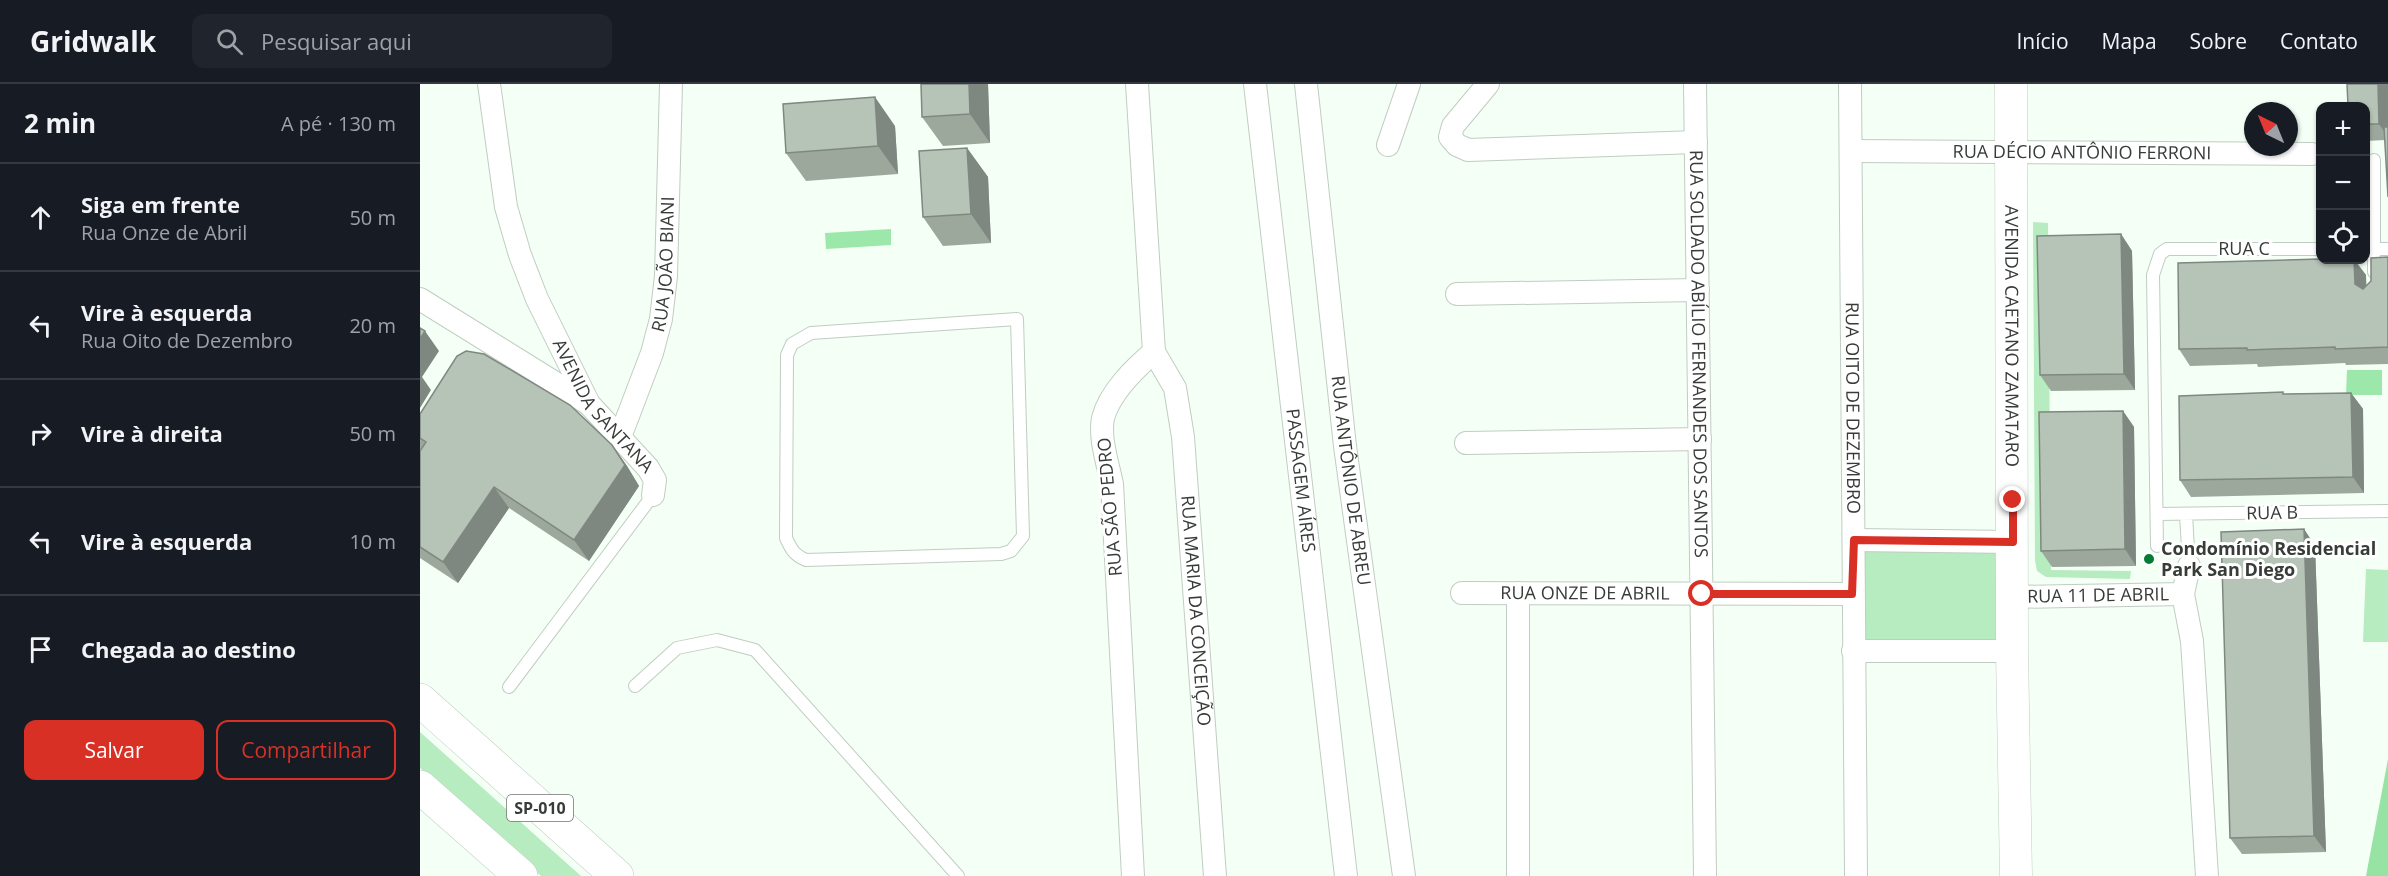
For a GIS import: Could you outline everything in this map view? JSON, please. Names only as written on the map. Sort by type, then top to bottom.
[{"type":"highway","name":"SP-010","points":[[420,700],[617,876]]},
{"type":"highway","points":[[421,788],[521,876]]},
{"type":"main road","name":"AVENIDA CAETANO ZAMATARO","points":[[2011,84],[2012,651],[2016,876]]},
{"type":"street","name":"AVENIDA SANTANA","points":[[489,84],[506,207],[520,255],[537,299],[589,404],[648,468],[655,480],[653,495]]},
{"type":"street","name":"RUA JOÃO BIANI","points":[[620,437],[652,353],[661,319],[666,276],[670,84]]},
{"type":"street","points":[[1137,84],[1154,352]]},
{"type":"street","name":"PASSAGEM AÍRES","points":[[1255,84],[1346,876]]},
{"type":"street","name":"RUA ANTÔNIO DE ABREU","points":[[1306,84],[1345,446],[1404,876]]},
{"type":"street","points":[[1388,146],[1409,84]]},
{"type":"street","points":[[1488,84],[1453,126],[1450,137],[1457,145],[1468,150],[1696,142]]},
{"type":"street","name":"RUA SOLDADO ABÍLIO FERNANDES DOS SANTOS","points":[[1695,84],[1705,876]]},
{"type":"street","name":"RUA OITO DE DEZEMBRO","points":[[1850,84],[1854,540],[1852,594],[1856,876]]},
{"type":"street","name":"RUA DÉCIO ANTÔNIO FERRONI","points":[[1852,151],[2312,154]]},
{"type":"street","points":[[420,285],[428,304],[589,404]]},
{"type":"street","points":[[1456,294],[1698,290]]},
{"type":"street","points":[[469,355],[481,335]]},
{"type":"street","name":"RUA SÃO PEDRO","points":[[1133,876],[1112,484],[1104,447],[1103,419],[1115,393],[1138,366],[1154,352]]},
{"type":"street","name":"RUA MARIA DA CONCEIÇÃO","points":[[1154,352],[1175,388],[1183,437],[1215,876]]},
{"type":"street","points":[[1466,443],[1700,439]]},
{"type":"street","points":[[1854,540],[2013,542]]},
{"type":"street","points":[[2189,566],[2183,594],[2192,641],[2207,876]]},
{"type":"street","name":"RUA ONZE DE ABRIL","points":[[1462,593],[1852,594]]},
{"type":"street","points":[[1518,593],[1518,876]]},
{"type":"street","name":"RUA 11 DE ABRIL","points":[[2012,597],[2183,594]]},
{"type":"street","points":[[1853,651],[2012,651]]},
{"type":"lane","points":[[2374,160],[2370,249],[2374,288]]},
{"type":"lane","name":"RUA C","points":[[2157,514],[2153,275],[2160,254],[2167,249],[2316,249]]},
{"type":"lane","points":[[2370,249],[2388,249]]},
{"type":"lane","points":[[1017,319],[1023,536],[1018,544],[1001,554],[806,560],[798,557],[786,538],[787,355],[792,344],[811,333],[1017,319]]},
{"type":"lane","name":"AVENIDA SANTANA","points":[[508,687],[653,495]]},
{"type":"lane","name":"RUA B","points":[[2157,514],[2388,511]]},
{"type":"lane","points":[[2157,514],[2157,546]]},
{"type":"lane","points":[[2186,514],[2189,566]]},
{"type":"lane","points":[[635,686],[678,648],[717,640],[755,650],[958,876]]},
{"type":"shaded area","points":[[2033,222],[2048,223],[2051,570],[2131,571],[2130,579],[2046,577],[2037,571],[2035,560]]},
{"type":"shaded area","points":[[891,229],[891,245],[826,249],[825,233]]},
{"type":"shaded area","points":[[2347,370],[2382,370],[2382,395],[2346,395]]},
{"type":"shaded area","points":[[1997,548],[1999,642],[1866,646],[1864,552]]},
{"type":"shaded area","points":[[2366,569],[2388,570],[2388,642],[2363,642]]},
{"type":"shaded area","points":[[420,732],[581,876],[541,876],[420,768]]},
{"type":"shaded area","points":[[2388,759],[2388,876],[2366,876]]},
{"type":"building","points":[[921,84],[969,84],[970,114],[922,117]]},
{"type":"building","points":[[2347,84],[2378,84],[2379,124],[2370,124],[2370,102],[2348,102]]},
{"type":"building","points":[[875,97],[878,146],[786,153],[783,104]]},
{"type":"building","points":[[2384,127],[2388,127],[2388,197]]},
{"type":"building","points":[[967,148],[971,214],[923,217],[919,151]]},
{"type":"building","points":[[2121,234],[2124,374],[2040,375],[2037,236]]},
{"type":"building","points":[[2388,257],[2388,347],[2179,349],[2178,263],[2316,259],[2316,264],[2354,264],[2355,284],[2363,289],[2371,281],[2371,258]]},
{"type":"building","points":[[420,328],[425,331],[420,339]]},
{"type":"building","points":[[466,351],[484,354],[570,405],[612,445],[625,465],[574,540],[494,487],[443,562],[420,547],[420,451],[426,442],[420,438],[420,414],[457,356]]},
{"type":"building","points":[[2283,392],[2283,394],[2351,393],[2353,477],[2180,480],[2179,396]]},
{"type":"building","points":[[2123,411],[2125,549],[2041,551],[2039,412]]},
{"type":"building","points":[[2304,529],[2314,836],[2230,838],[2221,532]]},
{"type":"place","name":"Condomínio Residencial Park San Diego","points":[[2149,559]]},
{"type":"route","points":[[1702,594],[1852,594],[1854,540],[2013,542],[2013,500]]}]
